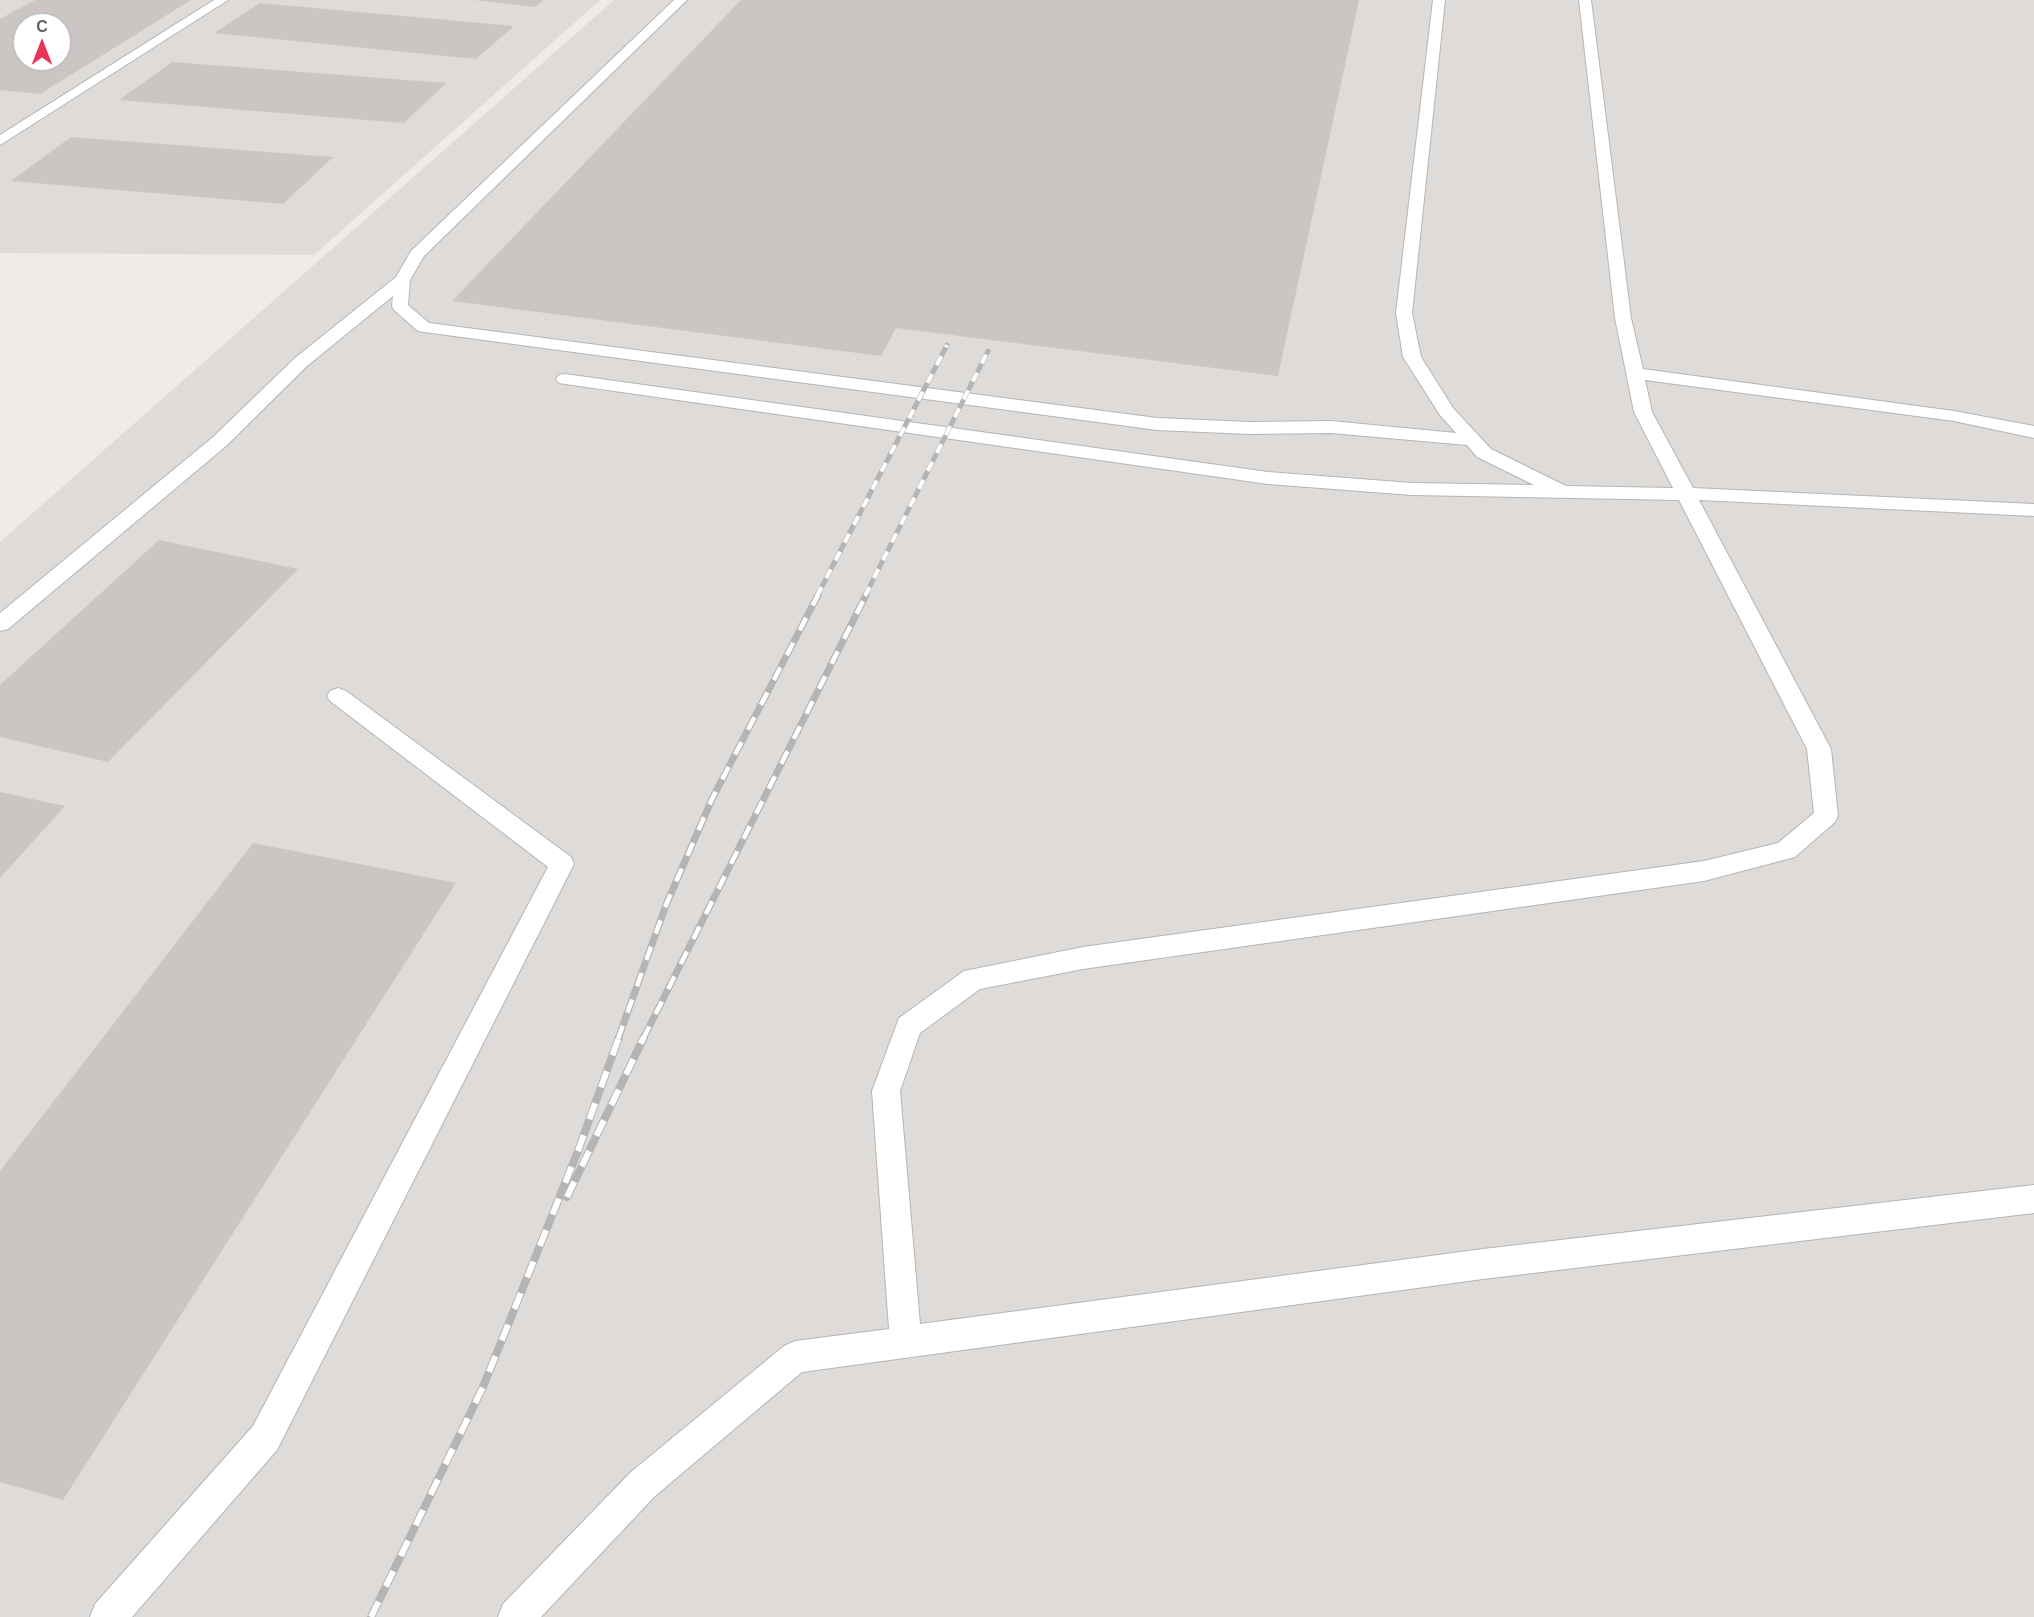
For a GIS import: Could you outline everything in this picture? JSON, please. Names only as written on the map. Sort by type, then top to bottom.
[{"type":"lane","points":[[0,141],[222,0]]},
{"type":"lane","points":[[0,624],[219,442],[301,362],[402,280],[417,254],[681,0]]},
{"type":"lane","points":[[1438,0],[1404,313],[1412,357],[1446,411],[1484,453],[1563,492]]},
{"type":"lane","points":[[906,1343],[886,1090],[909,1026],[973,979],[1083,958],[1704,871],[1786,850],[1826,816],[1819,749],[1642,412],[1623,318],[1585,0]]},
{"type":"lane","points":[[402,280],[400,306],[424,327],[1157,424],[1249,428],[1331,427],[1472,440]]},
{"type":"lane","points":[[1635,373],[1954,416],[2034,432]]},
{"type":"lane","points":[[565,380],[1268,478],[1412,489],[1686,494],[2034,510]]},
{"type":"lane","points":[[108,1617],[265,1438],[562,864],[338,696]]},
{"type":"lane","points":[[516,1617],[643,1484],[795,1357],[1483,1264],[2034,1199]]},
{"type":"shaded area","points":[[0,0],[600,0],[314,255],[0,253]]},
{"type":"shaded area","points":[[614,0],[2034,0],[2034,1617],[0,1617],[0,542]]},
{"type":"building","points":[[35,0],[191,0],[40,94],[0,90],[0,19],[12,12],[12,72],[72,72],[72,12],[13,12]]},
{"type":"building","points":[[474,0],[544,0],[535,7]]},
{"type":"building","points":[[741,0],[1359,0],[1278,376],[896,328],[881,356],[452,301]]},
{"type":"building","points":[[260,3],[514,26],[476,59],[214,33]]},
{"type":"building","points":[[172,62],[446,83],[404,123],[119,100]]},
{"type":"building","points":[[71,137],[333,157],[283,204],[11,181]]},
{"type":"building","points":[[159,540],[298,569],[108,762],[0,737],[0,685]]},
{"type":"building","points":[[0,792],[65,806],[0,878]]},
{"type":"building","points":[[253,843],[456,883],[63,1500],[0,1482],[0,1171]]},
{"type":"railway","points":[[817,596],[947,345]]},
{"type":"railway","points":[[865,596],[988,351]]},
{"type":"railway","points":[[618,1039],[666,905],[712,799],[818,595]]},
{"type":"railway","points":[[644,1037],[866,595]]},
{"type":"railway","points":[[371,1617],[483,1387],[578,1151],[619,1037]]},
{"type":"railway","points":[[567,1197],[644,1037]]}]
